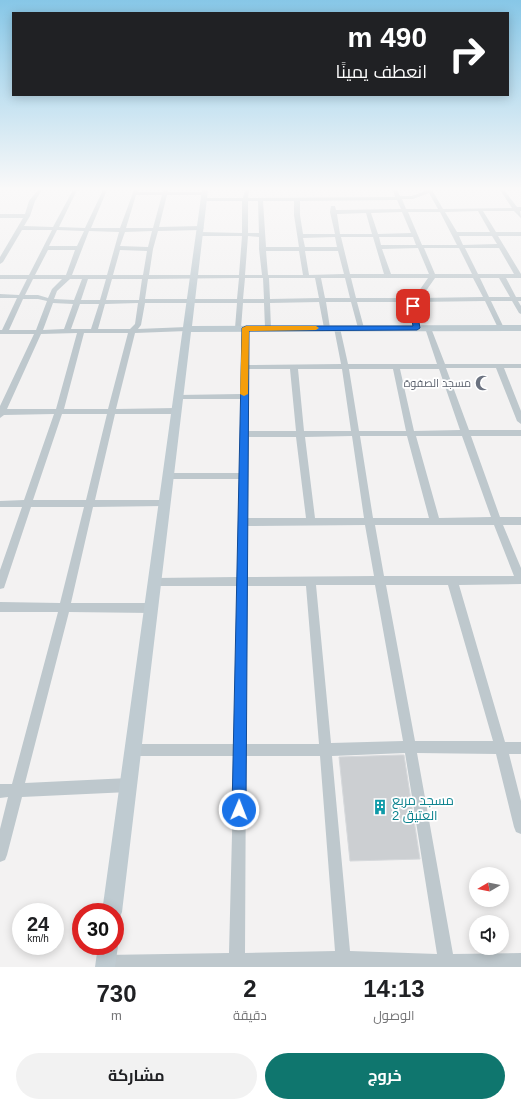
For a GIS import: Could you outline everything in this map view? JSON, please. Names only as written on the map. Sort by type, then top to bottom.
[{"type":"street","points":[[1,259],[16,235]]},
{"type":"street","points":[[51,235],[2,332],[242,328],[520,329]]},
{"type":"street","points":[[84,235],[69,276],[54,290],[39,331],[0,413],[59,411],[176,411]]},
{"type":"street","points":[[94,331],[104,301],[109,277],[121,235]]},
{"type":"street","points":[[0,854],[65,606],[111,412],[132,331],[138,325],[150,248],[154,235]]},
{"type":"street","points":[[113,903],[134,750],[167,476],[199,235]]},
{"type":"street","points":[[237,964],[245,367],[240,301],[245,235]]},
{"type":"street","points":[[261,235],[268,301],[268,328]]},
{"type":"street","points":[[306,277],[300,236],[333,235]]},
{"type":"street","points":[[338,235],[340,249],[361,328]]},
{"type":"street","points":[[376,235],[388,276]]},
{"type":"street","points":[[416,235],[434,276]]},
{"type":"street","points":[[455,235],[501,328]]},
{"type":"street","points":[[495,235],[500,246],[520,276]]},
{"type":"street","points":[[380,247],[500,246]]},
{"type":"street","points":[[46,248],[79,248]]},
{"type":"street","points":[[117,248],[150,248]]},
{"type":"street","points":[[262,249],[340,249]]},
{"type":"street","points":[[67,331],[86,276]]},
{"type":"street","points":[[417,328],[413,306],[434,276]]},
{"type":"street","points":[[0,277],[520,276]]},
{"type":"street","points":[[318,277],[322,300],[345,367],[369,521],[410,746],[446,965]]},
{"type":"street","points":[[502,277],[518,299],[521,312]]},
{"type":"street","points":[[0,296],[38,297],[50,301],[518,299]]},
{"type":"street","points":[[155,582],[521,580],[497,521],[428,328]]},
{"type":"street","points":[[0,585],[26,504],[59,411],[81,331]]},
{"type":"street","points":[[245,367],[441,365],[521,366]]},
{"type":"street","points":[[294,366],[300,434],[311,521]]},
{"type":"street","points":[[396,366],[411,434],[435,521]]},
{"type":"street","points":[[499,366],[521,421]]},
{"type":"street","points":[[178,397],[244,396]]},
{"type":"street","points":[[244,434],[521,433]]},
{"type":"street","points":[[167,476],[244,476]]},
{"type":"street","points":[[0,504],[164,503]]},
{"type":"street","points":[[243,522],[521,521]]},
{"type":"street","points":[[452,580],[501,748],[521,827]]},
{"type":"street","points":[[311,582],[344,963]]},
{"type":"street","points":[[0,607],[65,606],[151,608]]},
{"type":"street","points":[[134,750],[325,750],[410,746],[521,748]]},
{"type":"street","points":[[0,791],[129,785]]},
{"type":"street","points":[[106,959],[237,964],[344,963],[446,965],[521,961]]},
{"type":"building","name":"مسجد مربع 2 العتيق","points":[[404,755],[420,859],[350,861],[339,757]]},
{"type":"slow traffic","points":[[244,394],[246,328],[316,328]]},
{"type":"place","name":"مسجد الصفوة","points":[[483,383]]},
{"type":"place","name":"مسجد مربع 2 العتيق","points":[[380,807]]},
{"type":"route","points":[[239,810],[246,328],[417,328],[413,306]]}]
